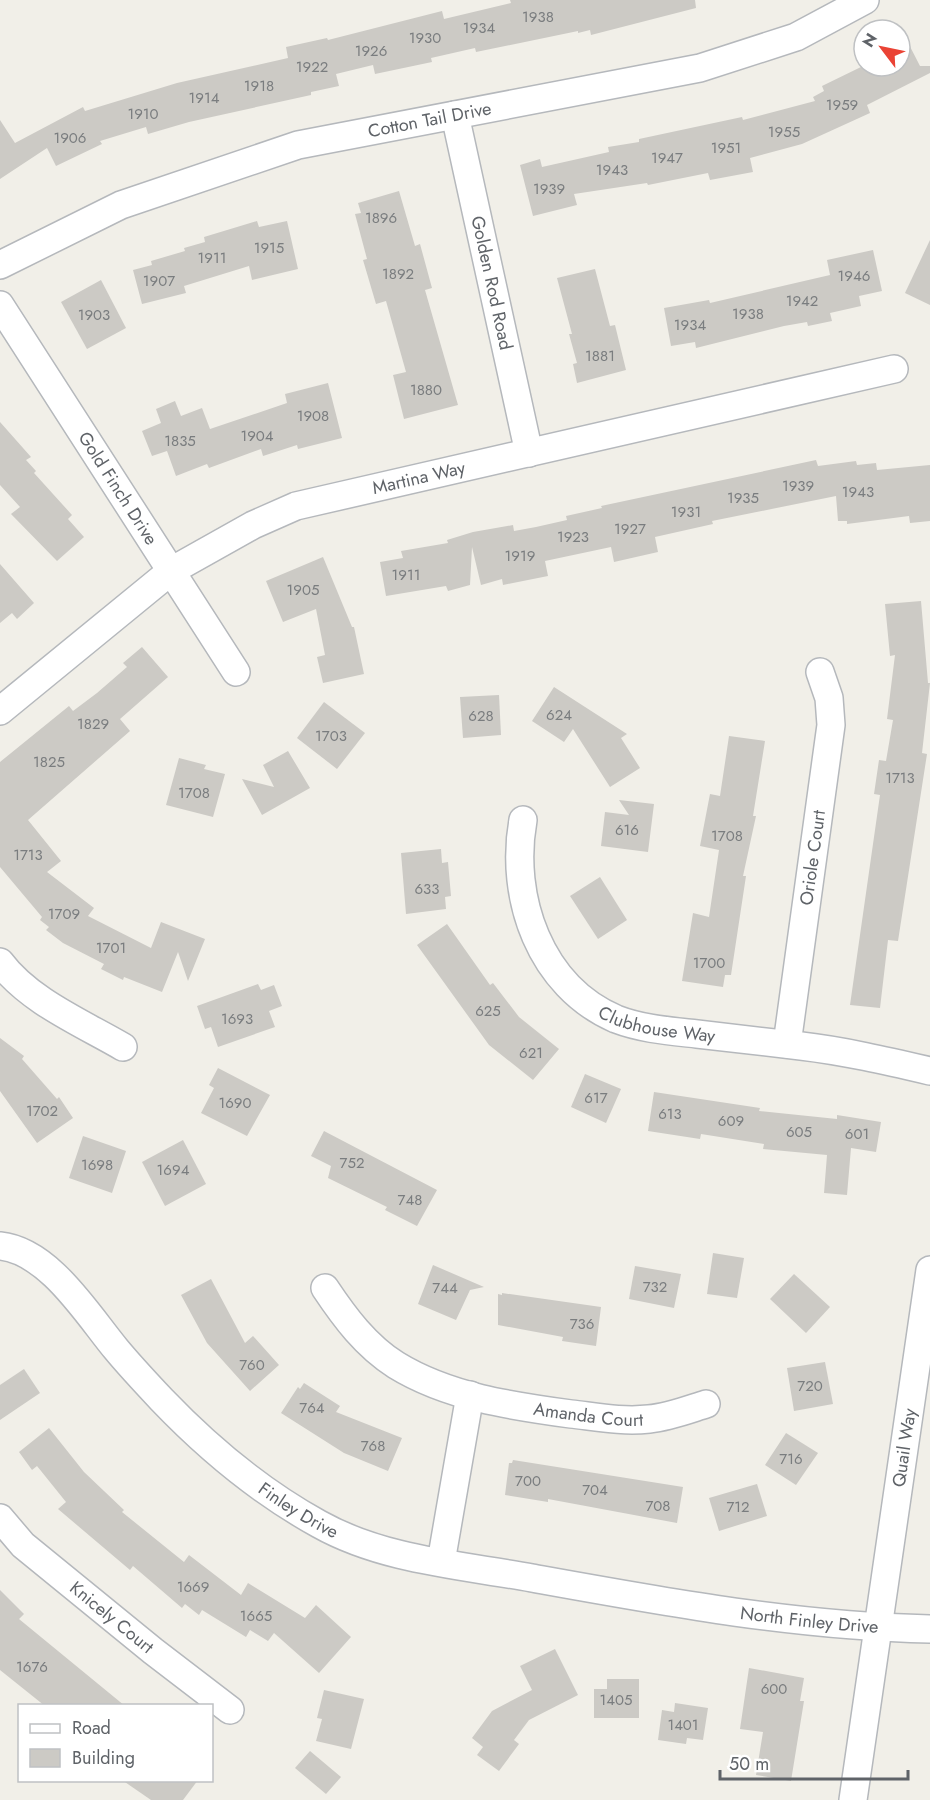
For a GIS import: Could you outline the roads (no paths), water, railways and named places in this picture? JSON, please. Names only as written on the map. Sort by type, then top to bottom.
[{"type":"street","name":"Cotton Tail Drive","points":[[0,265],[121,205],[298,145],[700,68],[796,37],[866,0]]},
{"type":"street","name":"Golden Rod Road","points":[[455,115],[529,453]]},
{"type":"street","name":"Gold Finch Drive","points":[[0,305],[236,672]]},
{"type":"street","name":"Martina Way","points":[[0,711],[171,571],[253,525],[296,506],[894,369]]},
{"type":"street","name":"Oriole Court","points":[[787,1044],[831,725],[829,698],[820,672]]},
{"type":"street","name":"Clubhouse Way","points":[[523,820],[519,867],[523,900],[534,932],[548,960],[567,984],[590,1004],[616,1018],[645,1028],[787,1044],[878,1059],[930,1071]]},
{"type":"street","points":[[0,962],[9,974],[51,1005],[123,1047]]},
{"type":"street","name":"Finley Drive","points":[[0,1246],[34,1260],[74,1294],[116,1349],[162,1401],[214,1449],[280,1501],[320,1525],[354,1540],[399,1555],[688,1606]]},
{"type":"street","name":"Quail Way","points":[[853,1800],[930,1270]]},
{"type":"street","name":"Amanda Court","points":[[325,1288],[344,1317],[368,1343],[396,1364],[424,1379],[470,1395],[517,1407],[614,1419],[648,1419],[706,1404]]},
{"type":"street","points":[[441,1562],[470,1395]]},
{"type":"street","name":"Knicely Court","points":[[0,1518],[23,1545],[153,1652],[230,1710]]},
{"type":"street","name":"North Finley Drive","points":[[688,1606],[743,1615],[879,1628],[930,1629]]}]
